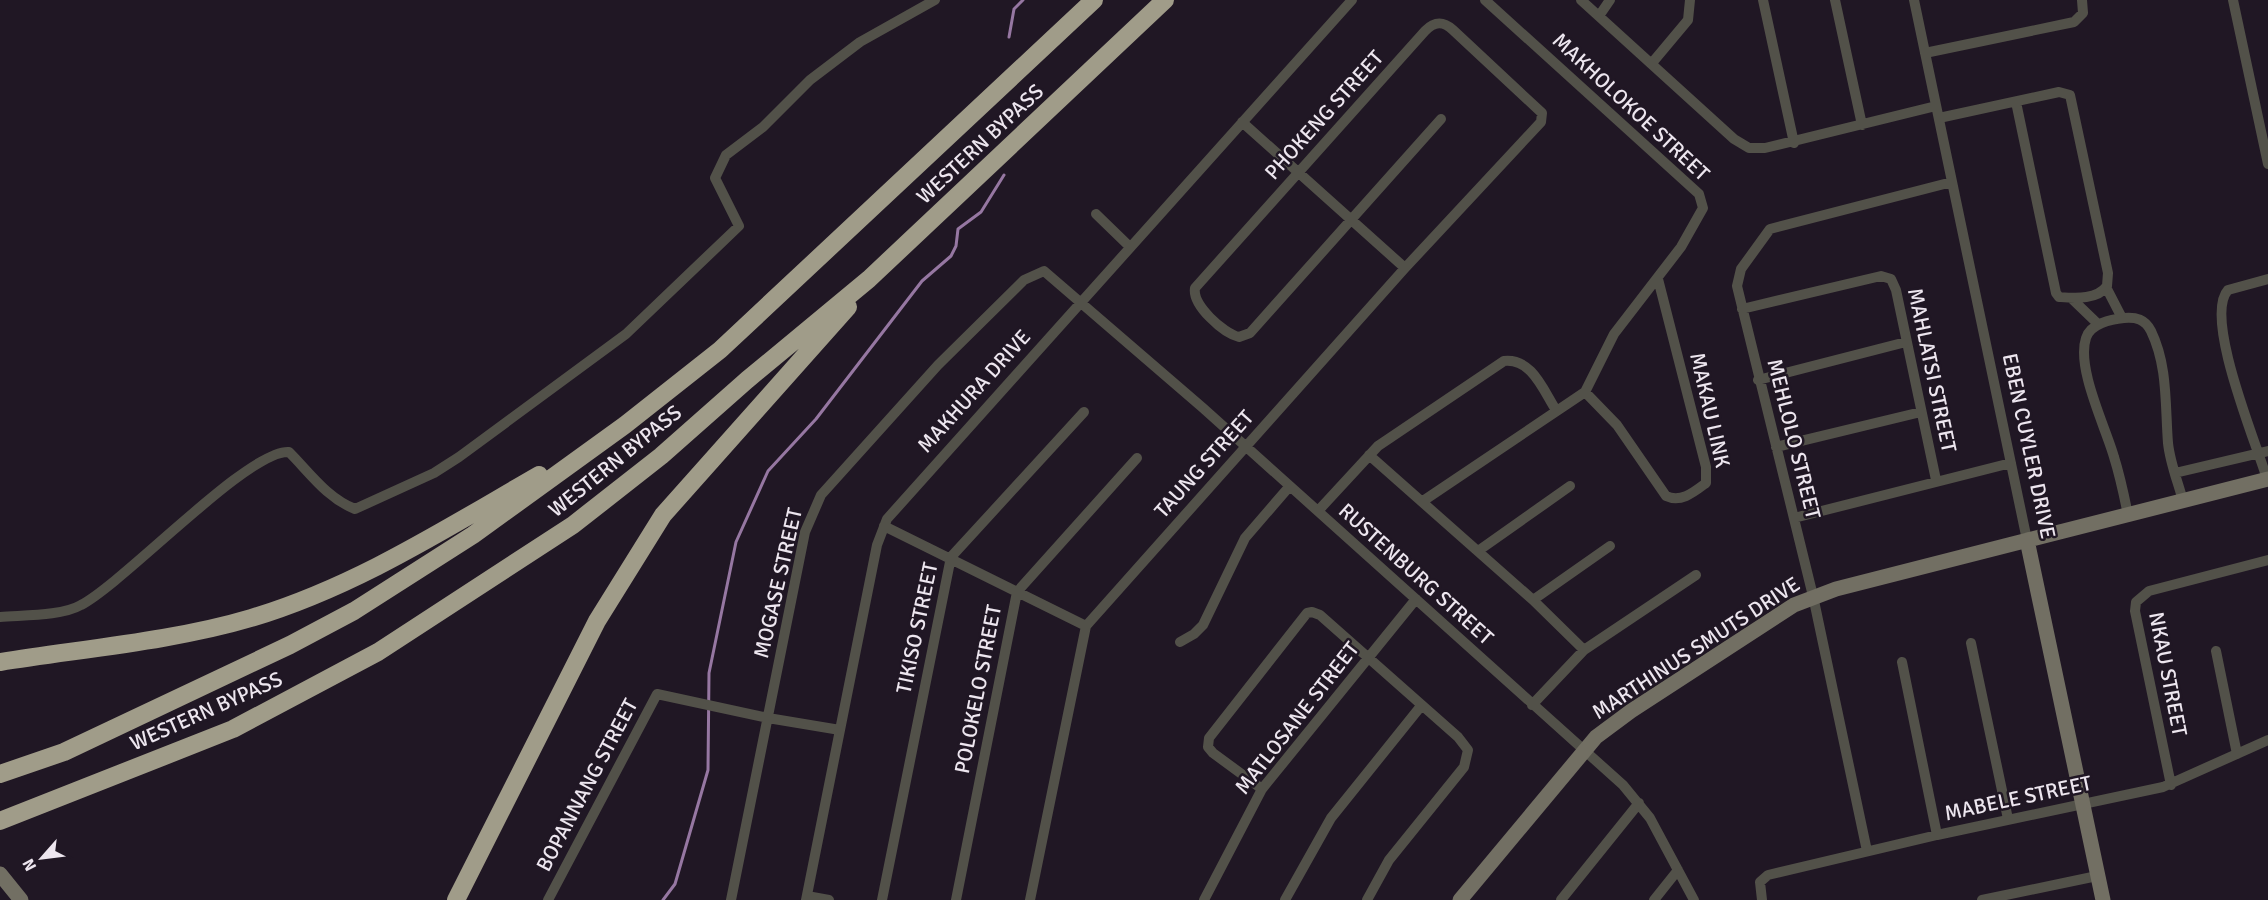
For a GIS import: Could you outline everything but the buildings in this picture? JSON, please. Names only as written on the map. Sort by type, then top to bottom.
[{"type":"highway","name":"WESTERN BYPASS","points":[[0,774],[64,752],[291,645],[354,611],[473,536],[625,425],[720,350],[1094,0]]},
{"type":"highway","name":"WESTERN BYPASS","points":[[0,821],[233,729],[378,652],[573,525],[662,456],[747,380],[869,279],[1165,0]]},
{"type":"highway","points":[[458,900],[597,621],[663,515],[837,321],[869,279]]},
{"type":"highway","points":[[0,662],[220,627],[297,603],[397,558],[625,425]]},
{"type":"street","points":[[0,617],[80,606],[235,480],[278,451],[289,452],[340,503],[355,509],[434,473],[459,457],[498,426],[619,340],[738,226],[715,178],[726,155],[763,127],[810,80],[860,42],[934,0]]},
{"type":"street","name":"MAKHURA DRIVE","points":[[806,898],[877,545],[884,526],[897,506],[1352,0]]},
{"type":"street","name":"MAKHOLOKOE STREET","points":[[1485,0],[1700,194],[1704,208],[1701,216],[1658,279],[1614,334],[1585,392]]},
{"type":"street","points":[[1581,0],[1744,146],[1757,149],[1794,143],[1936,106]]},
{"type":"street","points":[[1599,16],[1610,0]]},
{"type":"street","points":[[1652,63],[1688,20],[1690,0]]},
{"type":"street","points":[[1763,0],[1794,143]]},
{"type":"street","points":[[1835,0],[1862,125]]},
{"type":"street","name":"EBEN CUYLER DRIVE","points":[[1914,0],[2103,900]]},
{"type":"street","points":[[1925,53],[2074,22],[2083,13],[2082,0]]},
{"type":"street","points":[[2233,0],[2268,164]]},
{"type":"street","name":"PHOKENG STREET","points":[[1353,221],[1250,333],[1239,337],[1225,330],[1196,301],[1195,288],[1425,31],[1437,23],[1445,24],[1453,30],[1532,102],[1542,113],[1541,122]]},
{"type":"street","points":[[1939,118],[2059,92],[2067,93],[2072,99],[2108,273],[2106,287],[2122,318]]},
{"type":"street","points":[[2016,102],[2054,286],[2060,297],[2071,298],[2093,296],[2106,287]]},
{"type":"street","points":[[1353,221],[1441,119]]},
{"type":"street","points":[[1242,122],[1405,268]]},
{"type":"street","name":"TAUNG STREET","points":[[1086,626],[1405,268],[1541,122]]},
{"type":"street","name":"MEHLOLO STREET","points":[[1867,851],[1813,596],[1758,380],[1737,286],[1741,269],[1770,229],[1952,182]]},
{"type":"street","points":[[1096,214],[1130,247]]},
{"type":"street","name":"MOGASE STREET","points":[[731,900],[805,532],[821,495],[938,365],[1024,279],[1044,271],[1082,301]]},
{"type":"street","name":"MAHLATSI STREET","points":[[1742,309],[1884,276],[1891,279],[1895,286],[1936,480]]},
{"type":"street","name":"MAKAU LINK","points":[[1585,392],[1617,425],[1666,496],[1677,499],[1685,497],[1706,483],[1706,467],[1658,279]]},
{"type":"street","points":[[2268,279],[2232,288],[2222,300],[2224,343],[2230,369],[2264,452],[2268,479]]},
{"type":"street","points":[[2071,298],[2098,324]]},
{"type":"street","name":"RUSTENBURG STREET","points":[[1082,301],[1584,750],[1639,803],[1650,818],[1694,900]]},
{"type":"street","points":[[2128,515],[2114,456],[2094,403],[2084,352],[2087,334],[2098,324],[2122,318],[2141,319],[2149,327],[2164,375],[2168,442],[2183,501]]},
{"type":"street","points":[[1758,380],[1906,342]]},
{"type":"street","points":[[1318,511],[1369,455],[1387,439],[1504,361],[1517,361],[1529,369],[1557,410]]},
{"type":"street","points":[[1423,501],[1585,392]]},
{"type":"street","name":"TIKISO STREET","points":[[882,900],[951,557],[1084,412]]},
{"type":"street","points":[[1776,447],[1921,412]]},
{"type":"street","points":[[2175,473],[2264,452]]},
{"type":"street","points":[[1369,455],[1533,600],[1584,650]]},
{"type":"street","name":"POLOKELO STREET","points":[[956,900],[1017,592],[1137,458]]},
{"type":"street","points":[[1794,518],[1936,480],[2011,463]]},
{"type":"street","name":"MARTHINUS SMUTS DRIVE","points":[[1460,900],[1584,750],[1631,711],[1794,605],[1813,596],[2268,479]]},
{"type":"street","points":[[1478,551],[1570,486]]},
{"type":"street","points":[[1180,642],[1194,634],[1203,625],[1245,538],[1289,487]]},
{"type":"street","points":[[884,526],[951,557],[1086,626],[1030,900]]},
{"type":"street","points":[[1533,600],[1610,546]]},
{"type":"street","name":"NKAU STREET","points":[[2171,785],[2135,611],[2136,602],[2150,591],[2268,560]]},
{"type":"street","points":[[1532,705],[1584,650],[1695,575]]},
{"type":"street","name":"MATLOSANE STREET","points":[[1204,900],[1262,789],[1416,599]]},
{"type":"street","points":[[1262,789],[1213,753],[1208,747],[1209,738],[1307,613],[1312,612],[1320,615],[1468,750],[1467,760],[1389,860],[1367,900]]},
{"type":"street","points":[[1971,643],[2008,819]]},
{"type":"street","points":[[2216,651],[2237,754]]},
{"type":"street","points":[[1902,662],[1937,834]]},
{"type":"street","name":"BOPANNANG STREET","points":[[548,900],[657,694],[768,718],[840,730]]},
{"type":"street","points":[[1286,900],[1331,818],[1421,706]]},
{"type":"street","name":"MABELE STREET","points":[[1762,900],[1760,882],[1768,874],[1937,834],[2171,785],[2268,740]]},
{"type":"street","points":[[1561,900],[1639,803]]},
{"type":"street","points":[[1653,900],[1678,870]]},
{"type":"street","points":[[0,874],[21,900]]},
{"type":"street","points":[[1982,900],[2097,876]]},
{"type":"street","points":[[806,898],[829,900]]},
{"type":"waterway","points":[[1009,37],[1014,9],[1023,0]]},
{"type":"waterway","points":[[663,900],[675,884],[708,770],[709,673],[736,542],[768,471],[816,419],[922,281],[951,256],[956,246],[958,229],[981,212],[1004,175]]}]
